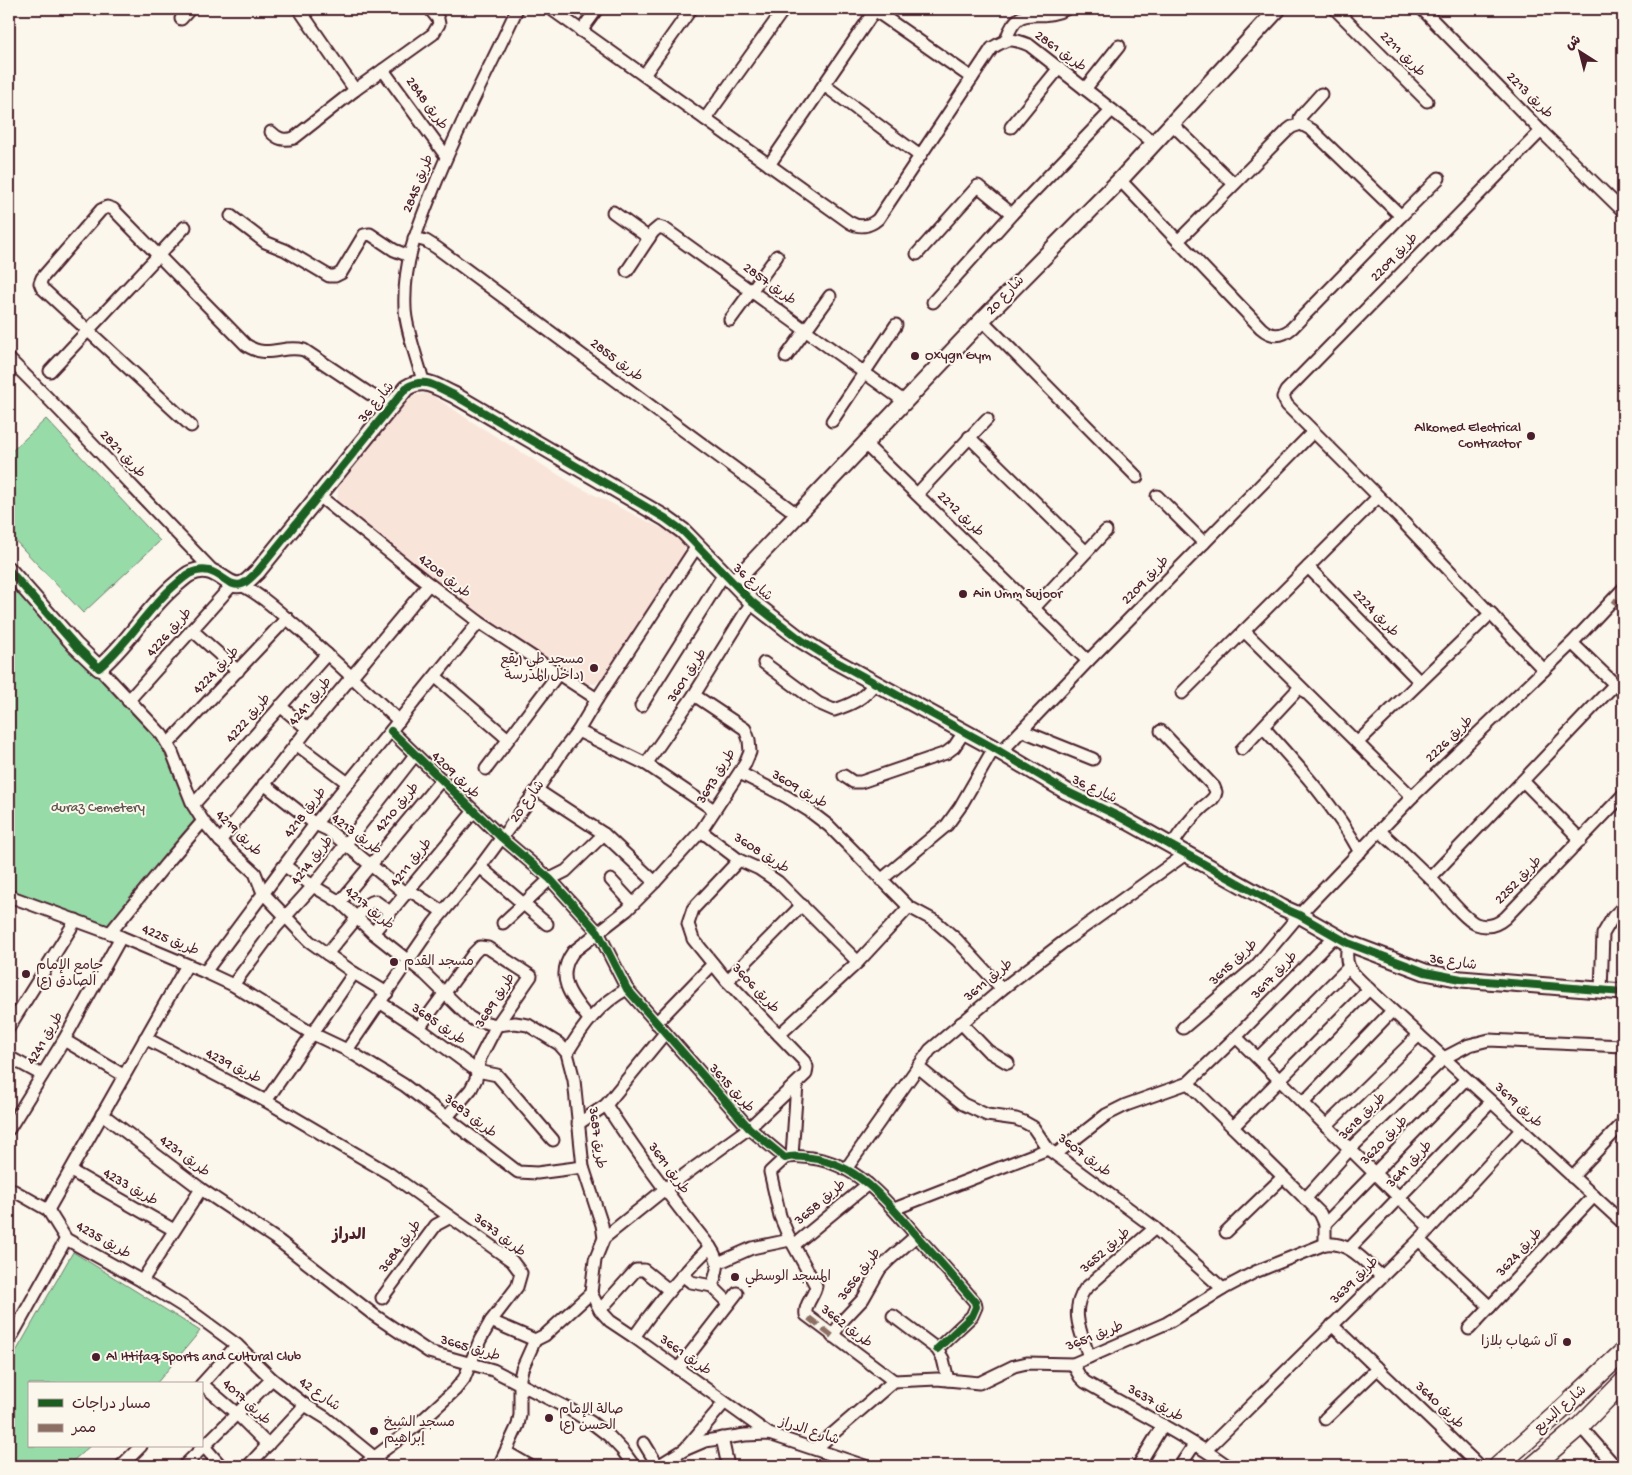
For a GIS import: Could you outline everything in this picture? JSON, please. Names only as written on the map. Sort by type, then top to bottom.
[{"type":"main road","name":"شارع البديع","points":[[1498,1466],[1623,1352]]},
{"type":"main road","name":"شارع البديع","points":[[1533,1466],[1580,1426],[1623,1382]]},
{"type":"street","points":[[181,19],[190,9]]},
{"type":"street","points":[[299,9],[355,90]]},
{"type":"street","points":[[271,132],[279,138],[294,138],[355,90],[437,30],[438,19],[430,9]]},
{"type":"street","name":"طريق 2845","points":[[423,381],[405,310],[405,285],[409,256],[414,238],[446,156],[517,9]]},
{"type":"street","points":[[550,9],[849,222],[858,226],[869,225],[878,219],[992,48],[1006,40],[1010,23],[1016,14],[1023,11],[1056,13],[1066,9]]},
{"type":"street","points":[[581,31],[597,9]]},
{"type":"street","points":[[644,75],[690,9]]},
{"type":"street","points":[[705,119],[784,9]]},
{"type":"street","name":"شارع 20","points":[[729,578],[798,515],[982,320],[1120,180],[1278,9]]},
{"type":"street","name":"طريق 2211","points":[[1335,9],[1427,101]]},
{"type":"street","name":"طريق 2213","points":[[1422,9],[1542,131],[1621,203]]},
{"type":"street","points":[[769,164],[874,10],[972,78]]},
{"type":"street","name":"طريق 2861","points":[[1006,40],[1015,40],[1029,45],[1154,143]]},
{"type":"street","points":[[1085,89],[1119,46]]},
{"type":"street","points":[[1011,127],[1059,68]]},
{"type":"street","name":"طريق 2848","points":[[383,70],[446,156]]},
{"type":"street","points":[[824,85],[920,156]]},
{"type":"street","points":[[1301,124],[1302,116],[1321,94]]},
{"type":"street","points":[[933,302],[1012,214],[1112,110]]},
{"type":"street","points":[[1172,124],[1234,184]]},
{"type":"street","points":[[1178,241],[1288,130],[1301,124],[1312,130],[1401,216]]},
{"type":"street","name":"طريق 2209","points":[[1542,131],[1286,391],[1283,398],[1287,405],[1491,613],[1544,670]]},
{"type":"street","points":[[1120,180],[1261,328],[1270,334],[1276,335],[1292,328],[1439,178]]},
{"type":"street","points":[[917,254],[978,186],[1012,214]]},
{"type":"street","points":[[192,426],[42,288],[40,283],[42,278],[101,210],[107,206],[113,208],[158,256],[251,348],[263,352],[293,348],[304,350],[390,406]]},
{"type":"street","points":[[613,212],[649,238],[627,271]]},
{"type":"street","points":[[231,216],[265,242],[285,250],[329,276],[341,273],[364,235],[370,234],[394,250],[409,256]]},
{"type":"street","points":[[50,371],[185,227]]},
{"type":"street","name":"طريق 2857","points":[[649,238],[659,228],[665,229],[905,402]]},
{"type":"street","name":"طريق 2855","points":[[414,238],[426,241],[437,248],[798,515]]},
{"type":"street","points":[[730,320],[777,256]]},
{"type":"street","points":[[786,357],[830,296]]},
{"type":"street","points":[[982,320],[1138,477]]},
{"type":"street","points":[[832,421],[896,325]]},
{"type":"street","name":"طريق 2821","points":[[9,359],[53,402],[132,488],[214,572]]},
{"type":"street","name":"شارع 36","points":[[237,585],[257,572],[406,388],[423,381],[454,395],[665,518],[683,531],[752,602],[802,640],[874,683],[998,750],[1066,791],[1187,853],[1342,940],[1425,972],[1461,979],[1623,992]]},
{"type":"street","points":[[917,494],[987,419]]},
{"type":"street","name":"طريق 2209","points":[[998,750],[1023,731],[1088,661],[1313,432]]},
{"type":"street","points":[[969,437],[1086,552]]},
{"type":"street","name":"طريق 2212","points":[[865,444],[1088,661]]},
{"type":"street","name":"طريق 4208","points":[[318,496],[428,584],[480,622],[597,700]]},
{"type":"street","points":[[1156,496],[1204,543]]},
{"type":"street","points":[[1182,693],[1378,497]]},
{"type":"street","points":[[1034,608],[1106,531]]},
{"type":"street","name":"شارع 20","points":[[348,1050],[443,912],[480,867],[538,790],[697,546]]},
{"type":"street","name":"طريق 2224","points":[[1308,567],[1420,682]]},
{"type":"street","points":[[9,570],[75,645],[100,668],[115,654],[165,594],[189,574],[205,570],[214,572],[254,592],[287,618],[399,721]]},
{"type":"street","points":[[640,706],[729,578]]},
{"type":"street","name":"طريق 4241","points":[[220,841],[308,729],[428,584]]},
{"type":"street","name":"طريق 4226","points":[[128,701],[192,630],[237,585]]},
{"type":"street","name":"طريق 2226","points":[[1299,915],[1412,797],[1572,643],[1623,589]]},
{"type":"street","name":"طريق 3601","points":[[646,764],[694,695],[752,602]]},
{"type":"street","points":[[1357,743],[1491,613]]},
{"type":"street","name":"طريق 4224","points":[[168,744],[287,618]]},
{"type":"street","name":"طريق 4218","points":[[205,972],[315,824],[480,622]]},
{"type":"street","points":[[192,630],[238,671]]},
{"type":"street","points":[[1244,632],[1412,797]]},
{"type":"street","points":[[1430,878],[1523,781],[1619,688],[1572,643]]},
{"type":"street","name":"طريق 4222","points":[[193,806],[327,654]]},
{"type":"street","points":[[764,663],[818,703],[834,710],[859,700],[869,692],[874,683]]},
{"type":"street","name":"طريق 4219","points":[[100,668],[128,701],[156,728],[168,744],[193,806],[220,841],[255,873],[263,893],[309,941],[354,973],[384,998]]},
{"type":"street","points":[[486,769],[558,674]]},
{"type":"street","points":[[436,677],[508,739]]},
{"type":"street","points":[[1242,749],[1300,687]]},
{"type":"street","name":"طريق 3693","points":[[598,932],[633,904],[701,832],[740,773],[750,752],[749,740],[745,729],[694,695]]},
{"type":"street","points":[[280,706],[308,729]]},
{"type":"street","points":[[1263,727],[1324,796],[1360,852]]},
{"type":"street","name":"طريق 4209","points":[[391,731],[502,838]]},
{"type":"street","points":[[578,731],[646,764],[714,810]]},
{"type":"street","points":[[1023,731],[1093,759]]},
{"type":"street","points":[[1161,731],[1216,792],[1215,798],[1195,814],[1172,846]]},
{"type":"street","points":[[844,776],[853,782],[861,782],[946,753],[954,747],[964,732]]},
{"type":"street","points":[[296,744],[348,783]]},
{"type":"street","points":[[881,880],[947,824],[998,750]]},
{"type":"street","name":"طريق 4214","points":[[233,985],[256,953],[346,845],[415,755]]},
{"type":"street","name":"طريق 3609","points":[[740,773],[808,810],[829,826],[909,907],[935,921],[957,940],[1002,989]]},
{"type":"street","name":"طريق 4210","points":[[340,902],[442,779]]},
{"type":"street","points":[[1523,781],[1581,840]]},
{"type":"street","name":"طريق 4213","points":[[264,784],[315,824],[328,830],[408,892],[443,912]]},
{"type":"street","points":[[538,790],[604,834],[655,882]]},
{"type":"street","name":"طريق 2252","points":[[1380,831],[1430,878],[1470,920],[1483,926],[1492,925],[1505,918],[1623,795]]},
{"type":"street","name":"طريق 4211","points":[[374,933],[474,811]]},
{"type":"street","points":[[110,933],[203,821]]},
{"type":"street","name":"طريق 3608","points":[[701,832],[739,860],[772,877],[858,962]]},
{"type":"street","points":[[503,923],[550,879],[566,871],[604,834]]},
{"type":"street","name":"طريق 3615","points":[[502,838],[550,879],[598,932],[627,989],[749,1128],[788,1157]]},
{"type":"street","name":"طريق 3611","points":[[846,1169],[930,1050],[1002,989],[1066,940],[1187,853]]},
{"type":"street","name":"طريق 3606","points":[[604,1238],[665,1189],[749,1128],[806,1074],[806,1064],[727,981],[690,935],[688,919],[696,905],[739,860]]},
{"type":"street","name":"طريق 4217","points":[[285,866],[340,902],[374,933],[409,960]]},
{"type":"street","points":[[480,867],[547,924]]},
{"type":"street","points":[[611,880],[633,904]]},
{"type":"street","name":"طريق 4225","points":[[9,896],[121,937],[205,972],[233,985],[312,1033],[348,1050]]},
{"type":"street","points":[[327,954],[356,917],[373,901],[390,912]]},
{"type":"street","points":[[727,981],[802,905]]},
{"type":"street","points":[[779,1035],[858,962],[909,907]]},
{"type":"street","points":[[1601,991],[1603,934],[1613,917],[1623,907]]},
{"type":"street","name":"طريق 3615","points":[[1183,1028],[1256,967],[1299,915]]},
{"type":"street","points":[[9,1027],[76,920]]},
{"type":"street","points":[[589,1019],[574,1000],[567,987],[564,973],[567,960],[573,952],[598,932]]},
{"type":"street","name":"طريق 4241","points":[[9,1129],[64,1040],[121,937]]},
{"type":"street","points":[[1258,1058],[1348,968],[1342,940]]},
{"type":"street","name":"طريق 3617","points":[[1188,1083],[1342,940]]},
{"type":"street","name":"طريق 3689","points":[[445,992],[480,947],[488,948],[531,976],[497,1025],[480,1058],[471,1090],[447,1117]]},
{"type":"street","points":[[409,960],[445,992],[468,1017],[497,1025],[515,1023],[528,1025],[559,1044],[567,1053],[589,1019],[606,1002],[627,989]]},
{"type":"street","points":[[656,1023],[713,964]]},
{"type":"street","points":[[48,1210],[187,965]]},
{"type":"street","name":"طريق 3619","points":[[1348,968],[1392,1011],[1623,1223]]},
{"type":"street","points":[[266,1101],[354,973]]},
{"type":"street","points":[[1233,1127],[1369,989]]},
{"type":"street","points":[[419,1028],[445,992]]},
{"type":"street","name":"طريق 3685","points":[[384,998],[419,1028],[477,1071],[497,1075],[553,1140]]},
{"type":"street","points":[[1303,1103],[1392,1011]]},
{"type":"street","points":[[961,1023],[988,1051],[1008,1063]]},
{"type":"street","points":[[578,1124],[606,1106],[665,1034]]},
{"type":"street","points":[[1326,1126],[1418,1035]]},
{"type":"street","points":[[1236,1037],[1430,1228]]},
{"type":"street","name":"طريق 4239","points":[[145,1038],[266,1101],[306,1126]]},
{"type":"street","points":[[64,1040],[123,1075]]},
{"type":"street","name":"طريق 3618","points":[[1306,1199],[1350,1150],[1444,1058],[1469,1045],[1489,1040],[1623,1046]]},
{"type":"street","name":"طريق 3683","points":[[348,1050],[404,1084],[518,1172],[537,1173],[583,1167]]},
{"type":"street","name":"طريق 3687","points":[[567,1053],[574,1080],[583,1167],[602,1225],[604,1238]]},
{"type":"street","points":[[9,1057],[42,1075]]},
{"type":"street","name":"طريق 3607","points":[[918,1067],[963,1104],[987,1115],[1024,1122],[1033,1127],[1052,1151],[1155,1228],[1223,1289]]},
{"type":"street","name":"طريق 3620","points":[[1325,1224],[1466,1079]]},
{"type":"street","points":[[894,1209],[1052,1151],[1106,1115],[1126,1105],[1188,1083],[1320,1213],[1325,1224],[1325,1244],[1332,1243],[1350,1248],[1381,1276]]},
{"type":"street","points":[[797,1084],[788,1157],[818,1159],[846,1169],[868,1184],[894,1209],[975,1302],[976,1307],[972,1316],[937,1349]]},
{"type":"street","name":"طريق 3641","points":[[1350,1248],[1491,1102]]},
{"type":"street","name":"طريق 3691","points":[[606,1106],[627,1139],[710,1247],[718,1263]]},
{"type":"street","name":"طريق 4231","points":[[102,1114],[201,1189],[249,1222]]},
{"type":"street","points":[[1572,1176],[1623,1123]]},
{"type":"street","name":"طريق 3673","points":[[306,1126],[390,1174],[449,1218],[470,1230],[512,1261],[521,1273],[517,1288],[491,1321],[480,1340],[464,1379],[455,1390],[417,1425],[363,1466]]},
{"type":"street","name":"طريق 3639","points":[[1206,1450],[1419,1240],[1521,1130]]},
{"type":"street","name":"طريق 3658","points":[[788,1157],[770,1172],[780,1216],[792,1243],[816,1286]]},
{"type":"street","name":"طريق 4233","points":[[71,1171],[174,1230]]},
{"type":"street","points":[[1226,1232],[1283,1177]]},
{"type":"street","name":"طريق 3658","points":[[792,1243],[868,1184]]},
{"type":"street","name":"طريق 4235","points":[[9,1188],[48,1210],[66,1239],[142,1281],[192,1312]]},
{"type":"street","points":[[142,1281],[201,1189]]},
{"type":"street","name":"طريق 3624","points":[[1468,1329],[1594,1196]]},
{"type":"street","name":"طريق 3684","points":[[382,1298],[436,1225],[449,1218]]},
{"type":"street","name":"طريق 3665","points":[[249,1222],[279,1241],[374,1315],[429,1352],[493,1370],[570,1409],[597,1426],[616,1443],[634,1466]]},
{"type":"street","name":"طريق 3652","points":[[1089,1358],[1077,1314],[1077,1304],[1080,1296],[1085,1289],[1155,1228]]},
{"type":"street","name":"طريق 3656","points":[[832,1336],[844,1319],[864,1299],[880,1269],[916,1236]]},
{"type":"street","points":[[499,1466],[514,1436],[520,1415],[522,1369],[535,1340],[545,1335],[591,1293],[595,1260],[604,1238]]},
{"type":"street","points":[[10,1334],[66,1239]]},
{"type":"street","points":[[1419,1240],[1490,1307]]},
{"type":"street","points":[[712,1286],[718,1263],[752,1248],[792,1243]]},
{"type":"street","name":"طريق 3651","points":[[894,1381],[937,1379],[979,1384],[1014,1366],[1027,1363],[1073,1364],[1167,1323],[1223,1289],[1279,1262],[1325,1244]]},
{"type":"street","points":[[634,1337],[669,1290],[710,1247]]},
{"type":"street","points":[[600,1310],[636,1270],[644,1270],[669,1290]]},
{"type":"street","points":[[682,1275],[691,1282],[712,1286],[729,1303]]},
{"type":"street","name":"طريق 3662","points":[[816,1286],[806,1308],[806,1315],[894,1381]]},
{"type":"street","name":"طريق 3661","points":[[591,1293],[600,1310],[610,1322],[634,1337],[769,1434]]},
{"type":"street","points":[[678,1369],[737,1293]]},
{"type":"street","name":"شارع 42","points":[[192,1312],[237,1345],[272,1379],[374,1456],[382,1466]]},
{"type":"street","points":[[893,1316],[937,1349],[944,1359],[948,1380]]},
{"type":"street","points":[[491,1321],[535,1340]]},
{"type":"street","name":"طريق 3640","points":[[1332,1325],[1479,1466]]},
{"type":"street","name":"طريق 4017","points":[[237,1345],[202,1385],[236,1413],[268,1445]]},
{"type":"street","name":"طريق 3637","points":[[1073,1364],[1085,1382],[1163,1425],[1194,1445],[1206,1450],[1228,1466]]},
{"type":"street","points":[[1325,1419],[1378,1368]]},
{"type":"street","points":[[220,1466],[203,1444],[272,1379]]},
{"type":"street","points":[[815,1449],[894,1381]]},
{"type":"street","points":[[684,1450],[724,1403]]},
{"type":"street","points":[[248,1466],[305,1405]]},
{"type":"street","points":[[1138,1466],[1163,1425]]},
{"type":"street","points":[[1580,1426],[1616,1466]]},
{"type":"street","name":"شارع الدراز","points":[[658,1466],[684,1450],[705,1441],[745,1435],[769,1434],[865,1466]]},
{"type":"street","points":[[722,1438],[728,1466]]},
{"type":"street","points":[[644,1443],[658,1466]]},
{"type":"street","points":[[1180,1466],[1194,1445]]},
{"type":"street","points":[[121,1466],[139,1448]]},
{"type":"street","points":[[184,1466],[200,1448]]},
{"type":"street","points":[[506,1452],[530,1466]]},
{"type":"shaded area","points":[[429,393],[577,486],[675,535],[685,545],[684,554],[602,678],[595,684],[585,683],[440,587],[337,503],[338,488],[405,403],[416,395]]},
{"type":"green space","points":[[46,419],[160,541],[83,613],[9,534],[9,454]]},
{"type":"green space","name":"duraz Cemetery","points":[[9,578],[168,744],[203,821],[110,933],[9,896]]},
{"type":"green space","name":"Al Ittifaq Sports and Cultural Club","points":[[73,1252],[200,1331],[158,1382],[28,1382],[28,1448],[88,1448],[67,1466],[9,1466],[9,1364]]},
{"type":"marked path","points":[[1613,600],[1623,607]]},
{"type":"marked path","points":[[809,1318],[832,1336]]},
{"type":"cycle path","points":[[9,570],[75,645],[99,668],[119,648],[164,595],[189,574],[206,570],[236,585],[248,580],[257,572],[406,388],[419,383],[430,384],[454,395],[665,518],[683,531],[752,602],[801,640],[833,660],[994,748],[1066,791],[1118,816],[1348,943],[1425,972],[1461,979],[1623,992]]},
{"type":"cycle path","points":[[391,731],[502,838],[550,879],[598,932],[627,989],[749,1128],[785,1158],[795,1156],[811,1158],[829,1162],[845,1169],[874,1189],[899,1215],[975,1302],[976,1307],[972,1316],[937,1349]]},
{"type":"place","name":"Oxygn Gym","points":[[915,356]]},
{"type":"place","name":"Alkomed Electrical Contractor","points":[[1531,436]]},
{"type":"place","name":"Ain Umm Sujoor","points":[[963,594]]},
{"type":"place","name":"مسجد طي (يقع داخل المدرسة)","points":[[594,668]]},
{"type":"place","name":"مسجد القدم","points":[[394,962]]},
{"type":"place","name":"جامع الإمام الصادق (ع)","points":[[26,974]]},
{"type":"place","name":"المسجد الوسطي","points":[[735,1277]]},
{"type":"place","name":"آل شهاب بلازا","points":[[1567,1342]]},
{"type":"place","name":"Al Ittifaq Sports and Cultural Club","points":[[96,1357]]},
{"type":"place","name":"صالة الإمام الحسن (ع)","points":[[549,1418]]},
{"type":"place","name":"مسجد الشيخ إبراهيم","points":[[374,1431]]},
{"type":"district","name":"الدراز","points":[[349,1236]]}]
